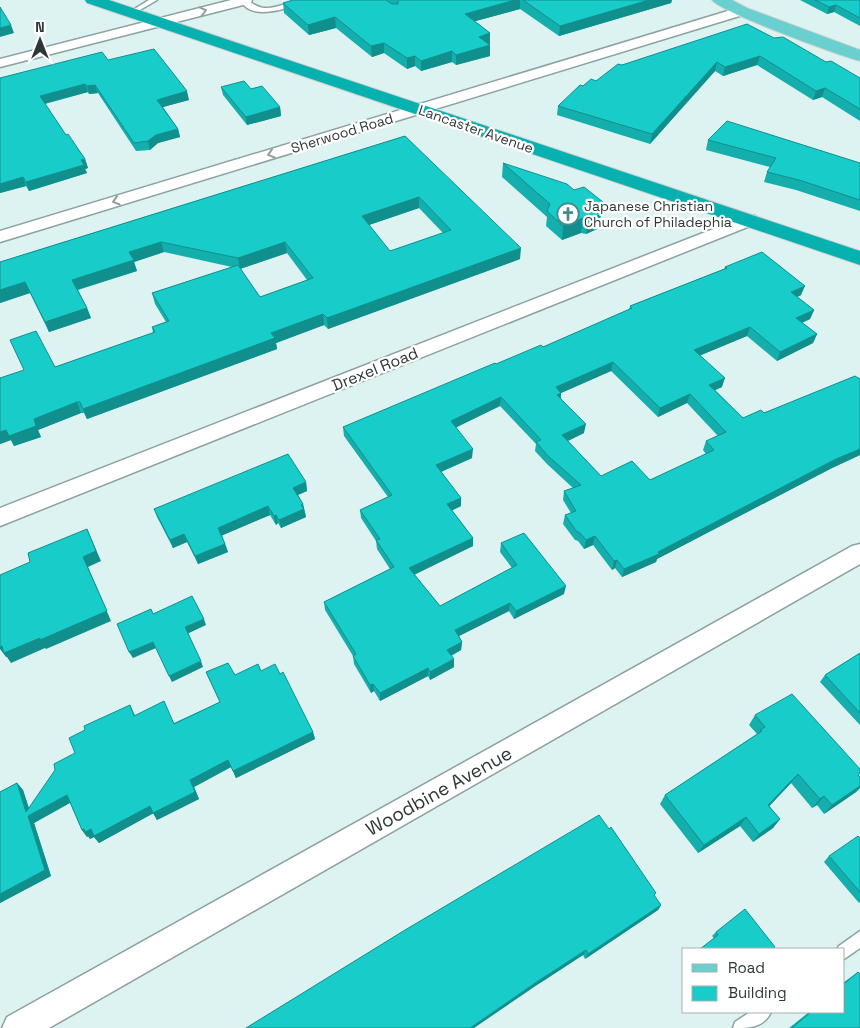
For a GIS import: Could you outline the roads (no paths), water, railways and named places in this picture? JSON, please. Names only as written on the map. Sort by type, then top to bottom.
[{"type":"highway","name":"Lancaster Avenue","points":[[93,0],[860,258]]},
{"type":"main road","points":[[720,0],[741,11],[860,56]]},
{"type":"street","points":[[0,63],[245,0]]},
{"type":"street","name":"Sherwood Road","points":[[0,237],[741,11]]},
{"type":"street","name":"Drexel Road","points":[[0,517],[749,220]]},
{"type":"street","name":"Woodbine Avenue","points":[[18,1028],[860,553]]},
{"type":"lane","points":[[132,13],[154,0]]},
{"type":"lane","points":[[245,0],[252,9],[266,10],[298,3],[300,0]]},
{"type":"lane","points":[[845,950],[860,939]]},
{"type":"lane","points":[[741,1028],[762,1013]]},
{"type":"place","name":"Japanese Christian Church of Philadephia","points":[[568,214]]}]
